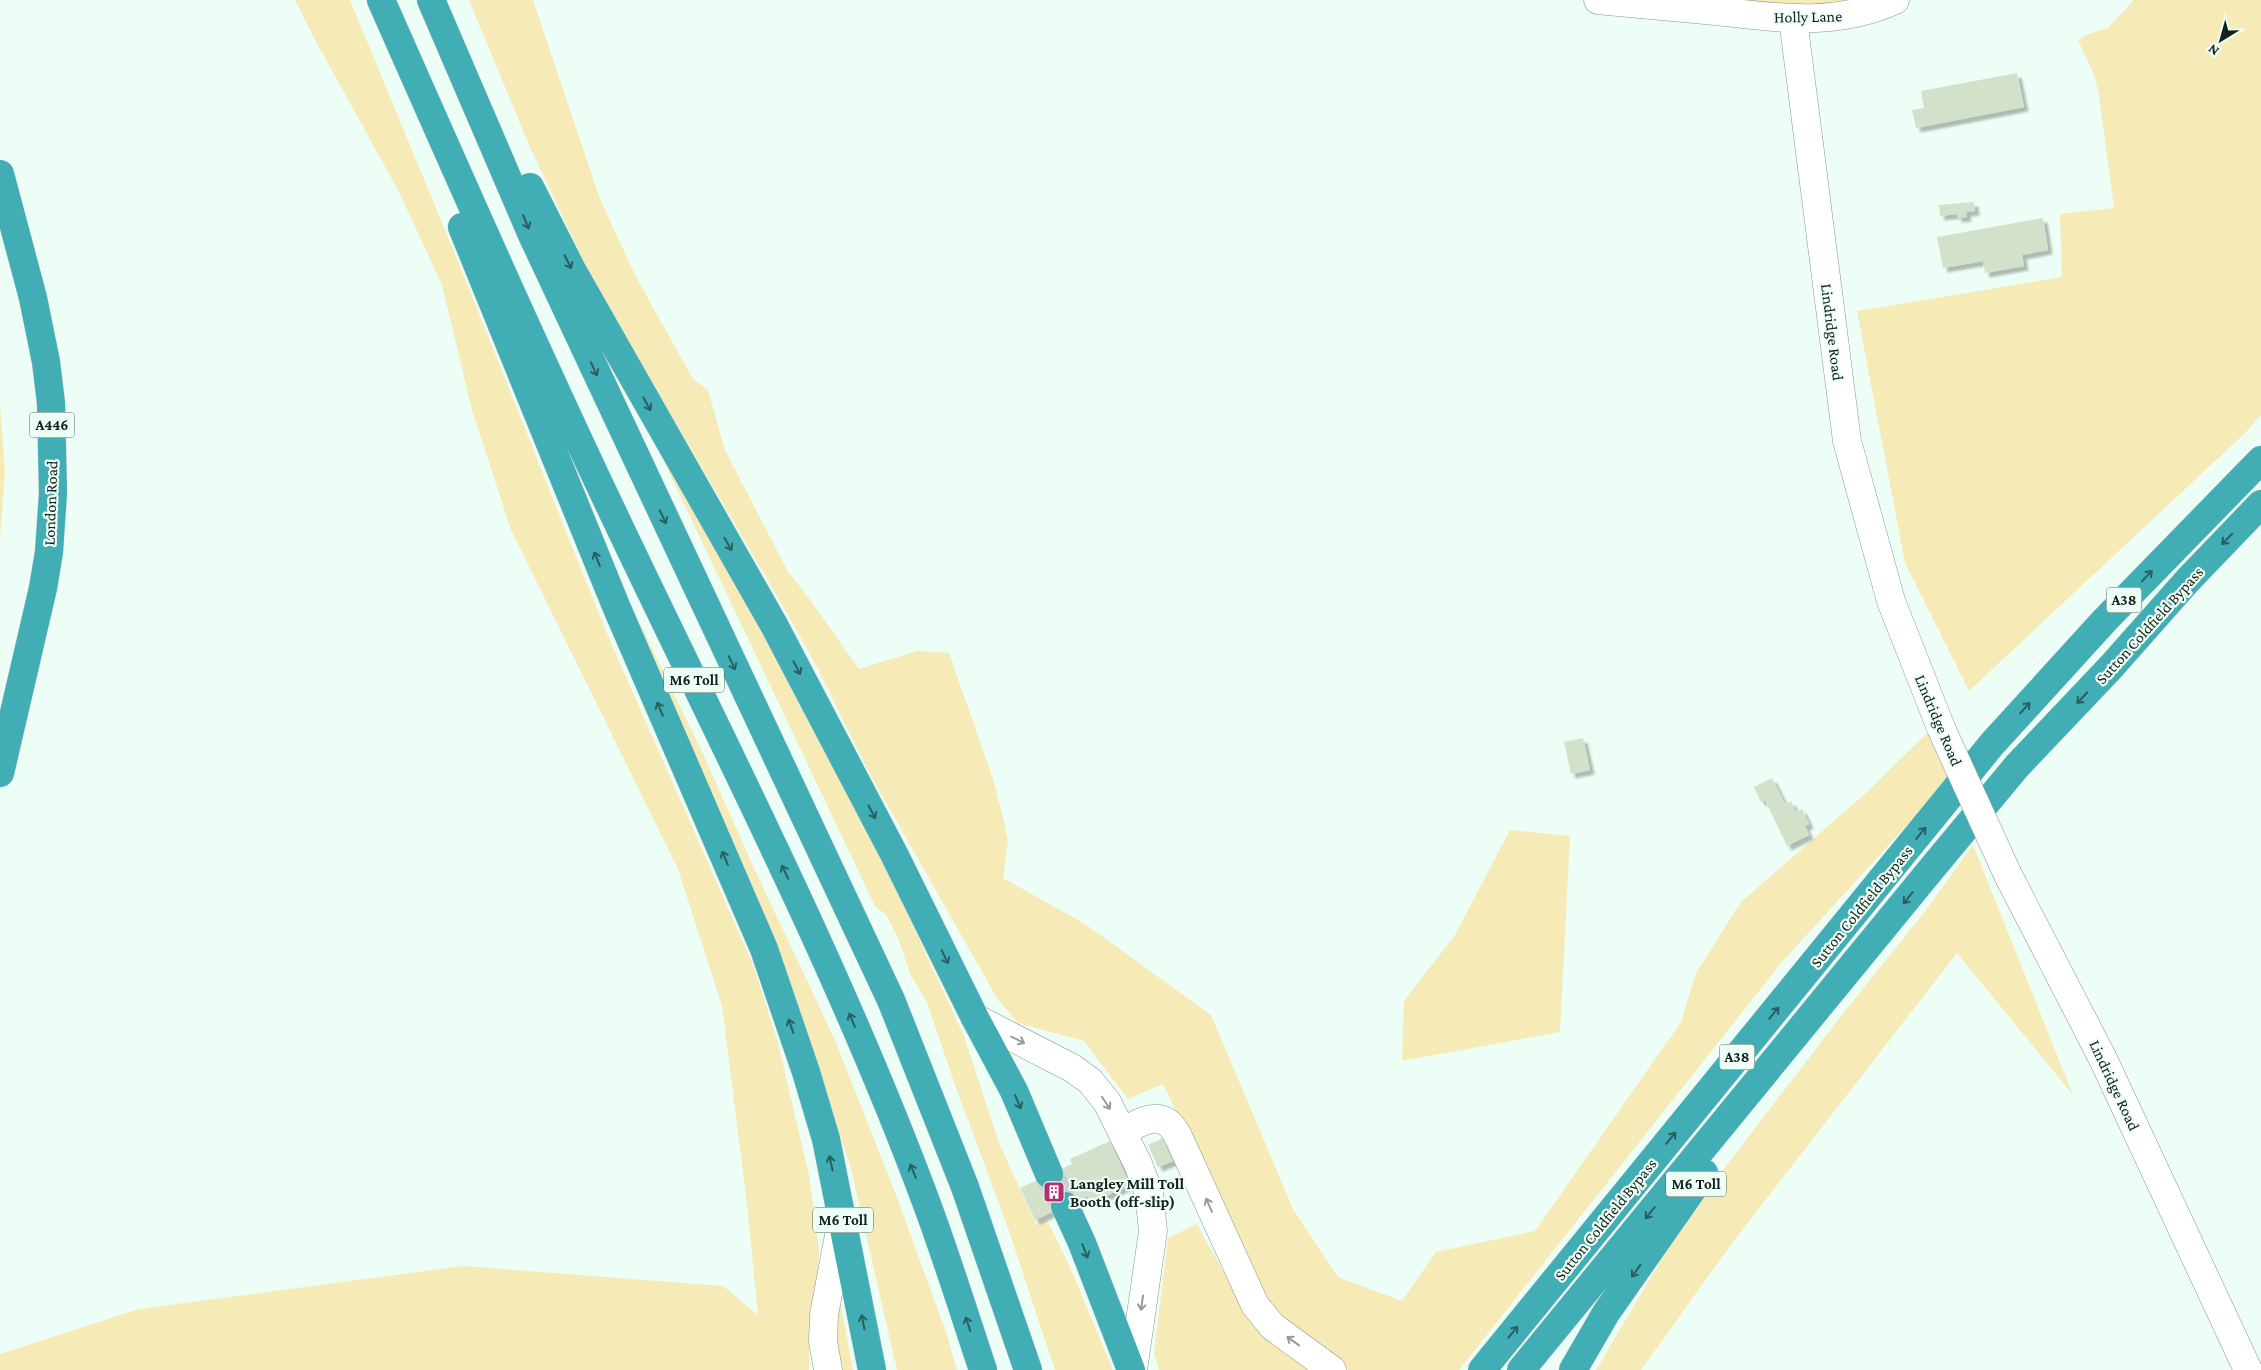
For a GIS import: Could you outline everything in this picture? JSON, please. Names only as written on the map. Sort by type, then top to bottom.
[{"type":"highway","name":"M6 Toll","points":[[380,0],[479,272],[550,439],[616,606],[764,949],[806,1072],[826,1139],[872,1370]]},
{"type":"highway","name":"M6 Toll","points":[[380,0],[491,250],[626,541],[765,829],[854,1024],[924,1197],[983,1370]]},
{"type":"highway","name":"M6 Toll","points":[[433,0],[540,253],[891,1000],[965,1187],[1028,1370]]},
{"type":"highway","points":[[433,0],[572,270],[774,624],[1014,1091],[1049,1174]]},
{"type":"highway","name":"London Road","points":[[0,174],[33,298],[46,362],[51,403],[53,493],[49,552],[44,588],[0,773]]},
{"type":"highway","name":"Sutton Coldfield Bypass","points":[[1482,1370],[1992,744],[2105,620],[2261,460]]},
{"type":"highway","name":"Sutton Coldfield Bypass","points":[[1521,1370],[2018,766],[2111,667],[2188,580],[2261,504]]},
{"type":"highway","name":"M6 Toll","points":[[1573,1370],[1606,1313],[1823,1001]]},
{"type":"highway","points":[[1065,1206],[1132,1370]]},
{"type":"street","name":"Holly Lane","points":[[1598,0],[1793,19],[1850,16],[1873,10],[1895,0]]},
{"type":"street","name":"Lindridge Road","points":[[1793,19],[1847,441],[1891,601],[1941,728],[2008,875],[2103,1059],[2248,1370]]},
{"type":"street","points":[[975,1018],[1072,1068],[1090,1081],[1107,1102],[1122,1132],[1149,1193],[1153,1231],[1132,1370]]},
{"type":"street","points":[[1122,1132],[1145,1120],[1156,1119],[1168,1123],[1178,1136],[1254,1305],[1272,1326],[1332,1370]]},
{"type":"street","points":[[828,1370],[822,1341],[824,1314],[842,1217]]},
{"type":"shaded area","points":[[295,0],[350,0],[466,281],[608,636],[754,967],[778,1043],[809,1175],[819,1249],[817,1294],[809,1325],[809,1370],[0,1370],[0,1354],[139,1309],[463,1266],[723,1286],[758,1315],[747,1204],[722,1006],[678,869],[511,530],[472,410],[442,285],[398,190]]},
{"type":"shaded area","points":[[469,0],[533,0],[600,199],[635,275],[693,379],[708,390],[725,450],[787,570],[859,669],[917,651],[949,653],[993,779],[1003,817],[1008,841],[1003,878],[1085,924],[1211,1015],[1293,1209],[1338,1277],[1402,1301],[1436,1252],[1535,1231],[1681,1022],[1696,973],[1741,902],[1866,793],[1927,733],[1949,779],[1782,962],[1459,1370],[1349,1370],[1286,1324],[1254,1277],[1163,1084],[1128,1099],[1084,1041],[1018,1023],[998,1000],[867,769],[818,669],[788,615],[594,283],[529,145]]},
{"type":"shaded area","points":[[1709,0],[1870,0],[1778,8]]},
{"type":"shaded area","points":[[2134,0],[2261,0],[2261,415],[2244,434],[1969,691],[1905,563],[1857,311],[2062,277],[2060,214],[2114,208],[2099,95],[2095,77],[2078,40],[2088,34],[2108,28]]},
{"type":"shaded area","points":[[0,403],[5,473],[0,538]]},
{"type":"shaded area","points":[[656,445],[702,517],[865,822],[964,1036],[999,1143],[1036,1224],[1047,1220],[1069,1265],[1113,1370],[1055,1370],[1009,1231],[955,1085],[927,1002],[911,976],[898,938],[886,915],[875,906]]},
{"type":"shaded area","points":[[599,538],[704,756],[753,866],[835,1040],[898,1200],[946,1332],[957,1370],[897,1370],[851,1169],[795,1003]]},
{"type":"shaded area","points":[[1510,830],[1570,836],[1560,1032],[1402,1061],[1404,1001],[1455,935]]},
{"type":"shaded area","points":[[1973,845],[2073,1095],[1957,953],[1732,1243],[1641,1370],[1596,1370],[1684,1221],[1838,1020],[1923,914]]},
{"type":"shaded area","points":[[1197,1224],[1243,1308],[1321,1370],[1159,1370],[1154,1353],[1168,1238]]},
{"type":"shaded area","points":[[839,1295],[853,1370],[838,1370],[832,1343]]},
{"type":"building","points":[[2017,73],[2024,107],[1916,128],[1912,110],[1924,108],[1921,91]]},
{"type":"building","points":[[1974,202],[1975,211],[1966,212],[1967,217],[1957,218],[1957,214],[1940,216],[1939,205]]},
{"type":"building","points":[[2043,218],[2048,250],[2022,255],[2024,266],[1985,273],[1983,261],[1943,268],[1937,237]]},
{"type":"building","points":[[1583,738],[1590,770],[1571,774],[1564,742]]},
{"type":"building","points":[[1772,778],[1785,804],[1791,801],[1796,812],[1802,809],[1809,824],[1805,826],[1809,835],[1787,846],[1765,800],[1761,802],[1754,787]]},
{"type":"building","points":[[1163,1138],[1173,1161],[1158,1167],[1148,1145]]},
{"type":"building","points":[[1110,1141],[1130,1185],[1090,1203],[1087,1196],[1035,1220],[1020,1188],[1072,1164],[1070,1159]]},
{"type":"tunnel","points":[[1049,1174],[1065,1206]]},
{"type":"place","name":"Langley Mill Toll Booth (off-slip)","points":[[1054,1192]]}]
